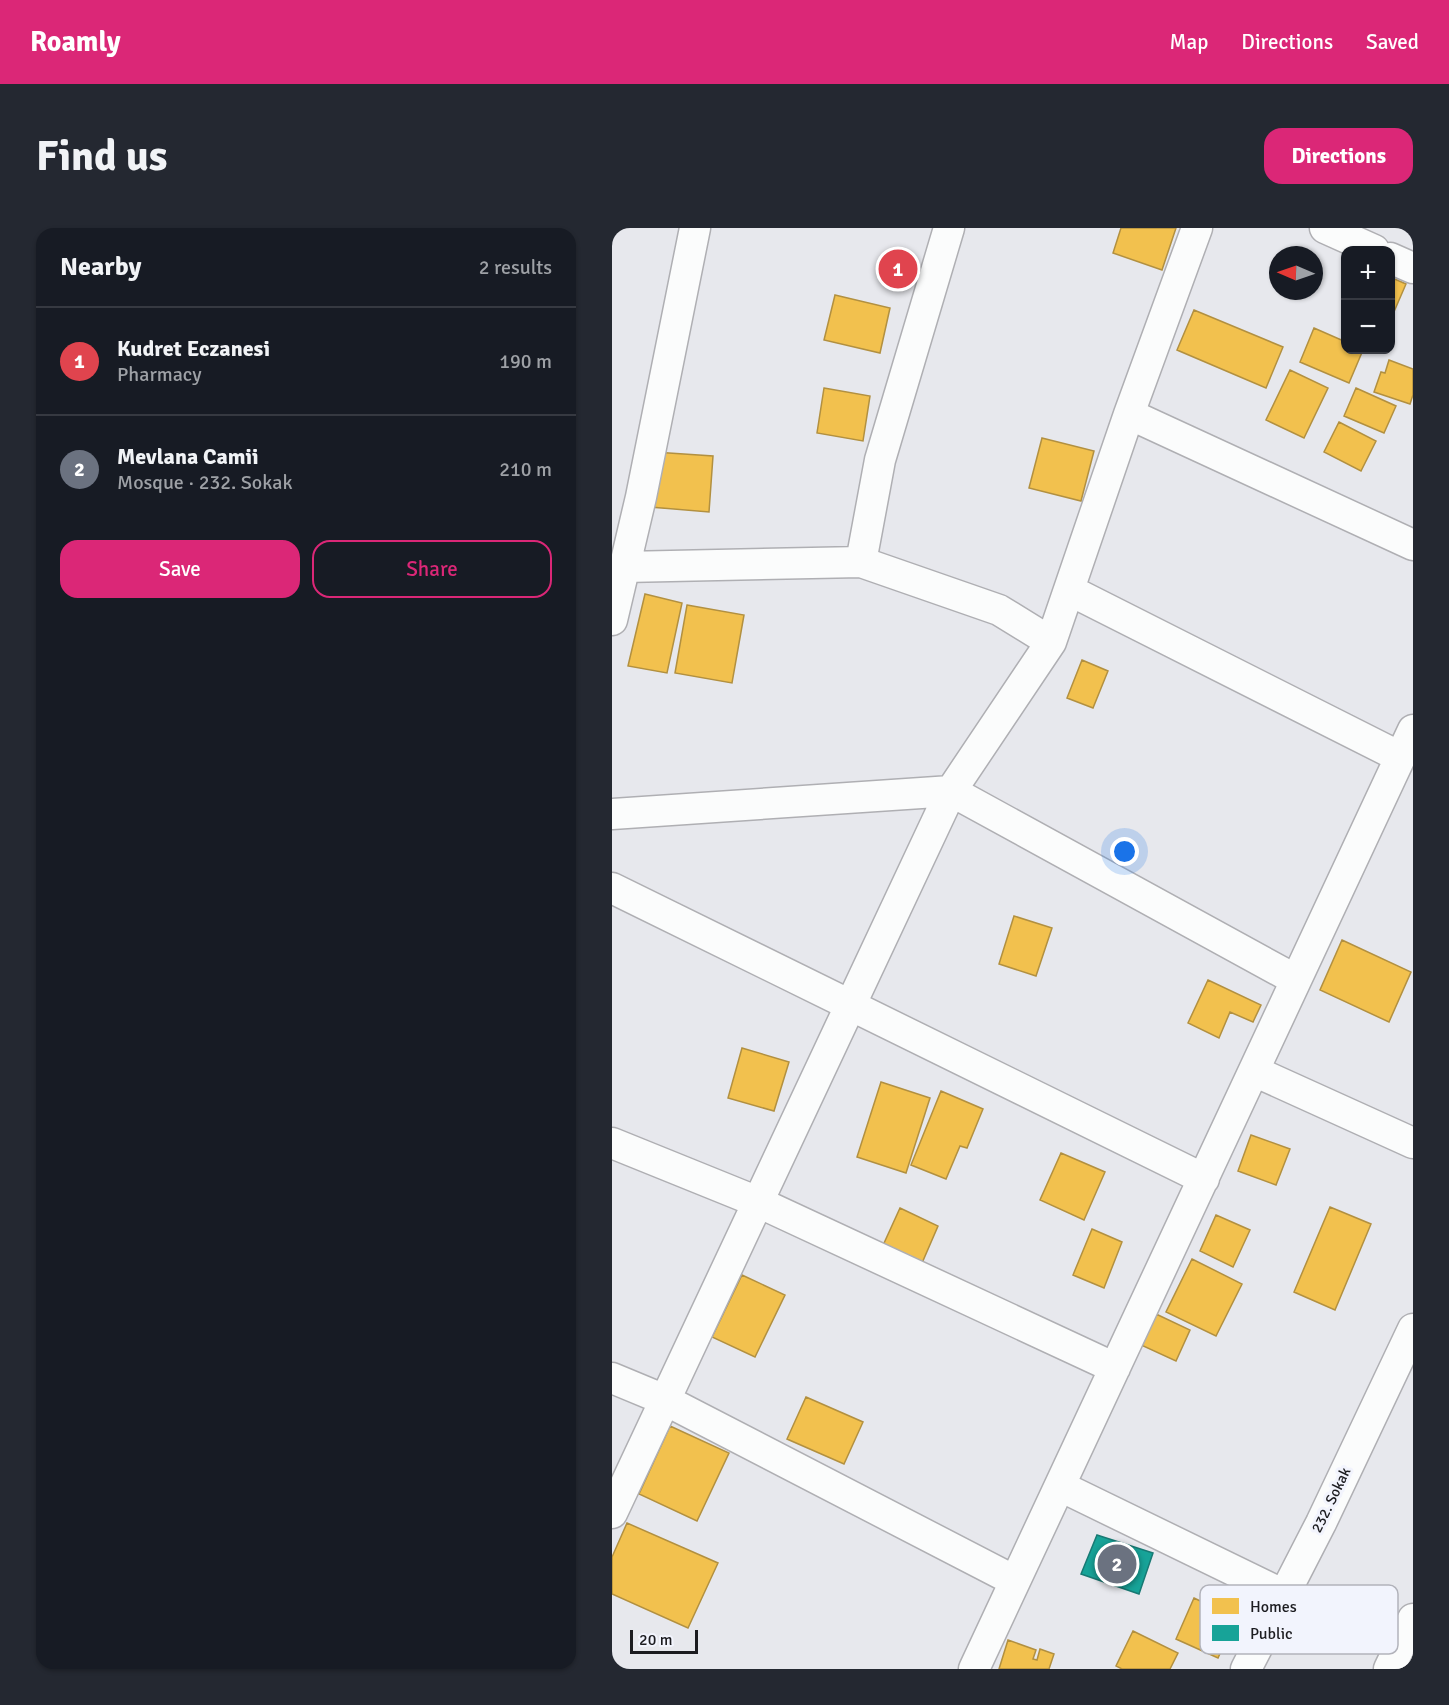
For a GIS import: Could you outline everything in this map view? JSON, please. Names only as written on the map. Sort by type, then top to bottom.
[{"type":"street","points":[[612,620],[641,497],[695,228]]},
{"type":"street","points":[[861,562],[880,460],[949,228]]},
{"type":"street","points":[[612,1513],[951,791],[1051,642],[1129,414],[1197,228]]},
{"type":"street","points":[[1325,228],[1365,246]]},
{"type":"street","points":[[1395,260],[1413,268]]},
{"type":"street","points":[[1129,414],[1413,546]]},
{"type":"street","points":[[624,567],[861,562],[999,610],[1051,642]]},
{"type":"street","points":[[1069,590],[1400,757]]},
{"type":"street","points":[[974,1669],[1413,730]]},
{"type":"street","points":[[612,814],[951,791],[1296,980]]},
{"type":"street","points":[[612,888],[1204,1179]]},
{"type":"street","points":[[1254,1071],[1413,1143]]},
{"type":"street","points":[[612,1143],[758,1202],[1115,1368]]},
{"type":"street","name":"232. Sokak","points":[[1289,1585],[1413,1329]]},
{"type":"street","points":[[612,1378],[665,1400],[1016,1581]]},
{"type":"street","points":[[1060,1486],[1263,1585]]},
{"type":"street","points":[[1398,1650],[1413,1619]]},
{"type":"street","name":"232. Sokak","points":[[1246,1669],[1254,1654]]},
{"type":"street","points":[[1389,1669],[1396,1654]]},
{"type":"building: Homes","points":[[1121,228],[1176,228],[1162,270],[1113,253]]},
{"type":"building: Homes","points":[[1395,279],[1406,284],[1395,309]]},
{"type":"building: Homes","points":[[835,295],[890,308],[880,353],[824,340]]},
{"type":"building: Homes","points":[[1194,310],[1283,347],[1266,388],[1177,350]]},
{"type":"building: Homes","points":[[1314,328],[1341,340],[1341,354],[1361,354],[1349,383],[1300,362]]},
{"type":"building: Homes","points":[[1389,360],[1413,369],[1413,395],[1410,404],[1374,392],[1381,372],[1385,373]]},
{"type":"building: Homes","points":[[1290,370],[1328,388],[1304,438],[1266,420]]},
{"type":"building: Homes","points":[[824,388],[870,396],[863,441],[817,433]]},
{"type":"building: Homes","points":[[1356,388],[1396,406],[1384,433],[1344,416]]},
{"type":"building: Homes","points":[[1339,422],[1376,441],[1361,471],[1324,452]]},
{"type":"building: Homes","points":[[1042,438],[1094,451],[1081,501],[1029,488]]},
{"type":"building: Homes","points":[[654,452],[713,456],[709,512],[650,507]]},
{"type":"building: Homes","points":[[645,594],[682,603],[667,673],[628,666]]},
{"type":"building: Homes","points":[[687,605],[744,615],[732,683],[675,673]]},
{"type":"building: Homes","points":[[1082,660],[1108,671],[1093,708],[1067,698]]},
{"type":"building: Homes","points":[[1014,916],[1052,928],[1036,976],[999,964]]},
{"type":"building: Homes","points":[[1342,940],[1411,972],[1389,1022],[1320,990]]},
{"type":"building: Homes","points":[[1208,980],[1261,1005],[1253,1022],[1230,1012],[1219,1038],[1188,1023]]},
{"type":"building: Homes","points":[[742,1048],[789,1062],[774,1111],[728,1098]]},
{"type":"building: Homes","points":[[881,1082],[930,1098],[906,1173],[857,1157]]},
{"type":"building: Homes","points":[[941,1091],[983,1109],[967,1148],[960,1146],[946,1179],[911,1165]]},
{"type":"building: Homes","points":[[1251,1135],[1290,1149],[1276,1185],[1238,1171]]},
{"type":"building: Homes","points":[[1061,1153],[1105,1172],[1084,1220],[1040,1200]]},
{"type":"building: Homes","points":[[1330,1207],[1371,1224],[1335,1310],[1294,1292]]},
{"type":"building: Homes","points":[[900,1208],[938,1226],[919,1270],[880,1252]]},
{"type":"building: Homes","points":[[1216,1215],[1250,1230],[1233,1267],[1200,1251]]},
{"type":"building: Homes","points":[[1092,1229],[1122,1242],[1104,1288],[1073,1275]]},
{"type":"building: Homes","points":[[1192,1259],[1242,1284],[1216,1336],[1166,1312]]},
{"type":"building: Homes","points":[[742,1275],[785,1295],[755,1357],[712,1337]]},
{"type":"building: Homes","points":[[1156,1314],[1190,1330],[1176,1361],[1141,1345]]},
{"type":"building: Homes","points":[[806,1397],[863,1422],[844,1464],[787,1439]]},
{"type":"building: Homes","points":[[670,1426],[729,1453],[697,1521],[639,1494]]},
{"type":"building: Homes","points":[[627,1523],[718,1563],[688,1628],[612,1594],[612,1557]]},
{"type":"building: Homes","points":[[1194,1598],[1200,1601],[1200,1650],[1176,1639]]},
{"type":"building: Homes","points":[[1133,1631],[1178,1653],[1170,1669],[1122,1669],[1116,1666]]},
{"type":"building: Homes","points":[[1008,1640],[1036,1650],[1033,1659],[1037,1660],[1040,1649],[1054,1654],[1049,1669],[999,1669]]},
{"type":"building: Public","points":[[1097,1535],[1153,1553],[1139,1594],[1081,1574]]},
{"type":"place","name":"Kudret Eczanesi","points":[[898,269]]},
{"type":"place","name":"Mevlana Camii","points":[[1117,1564]]}]
